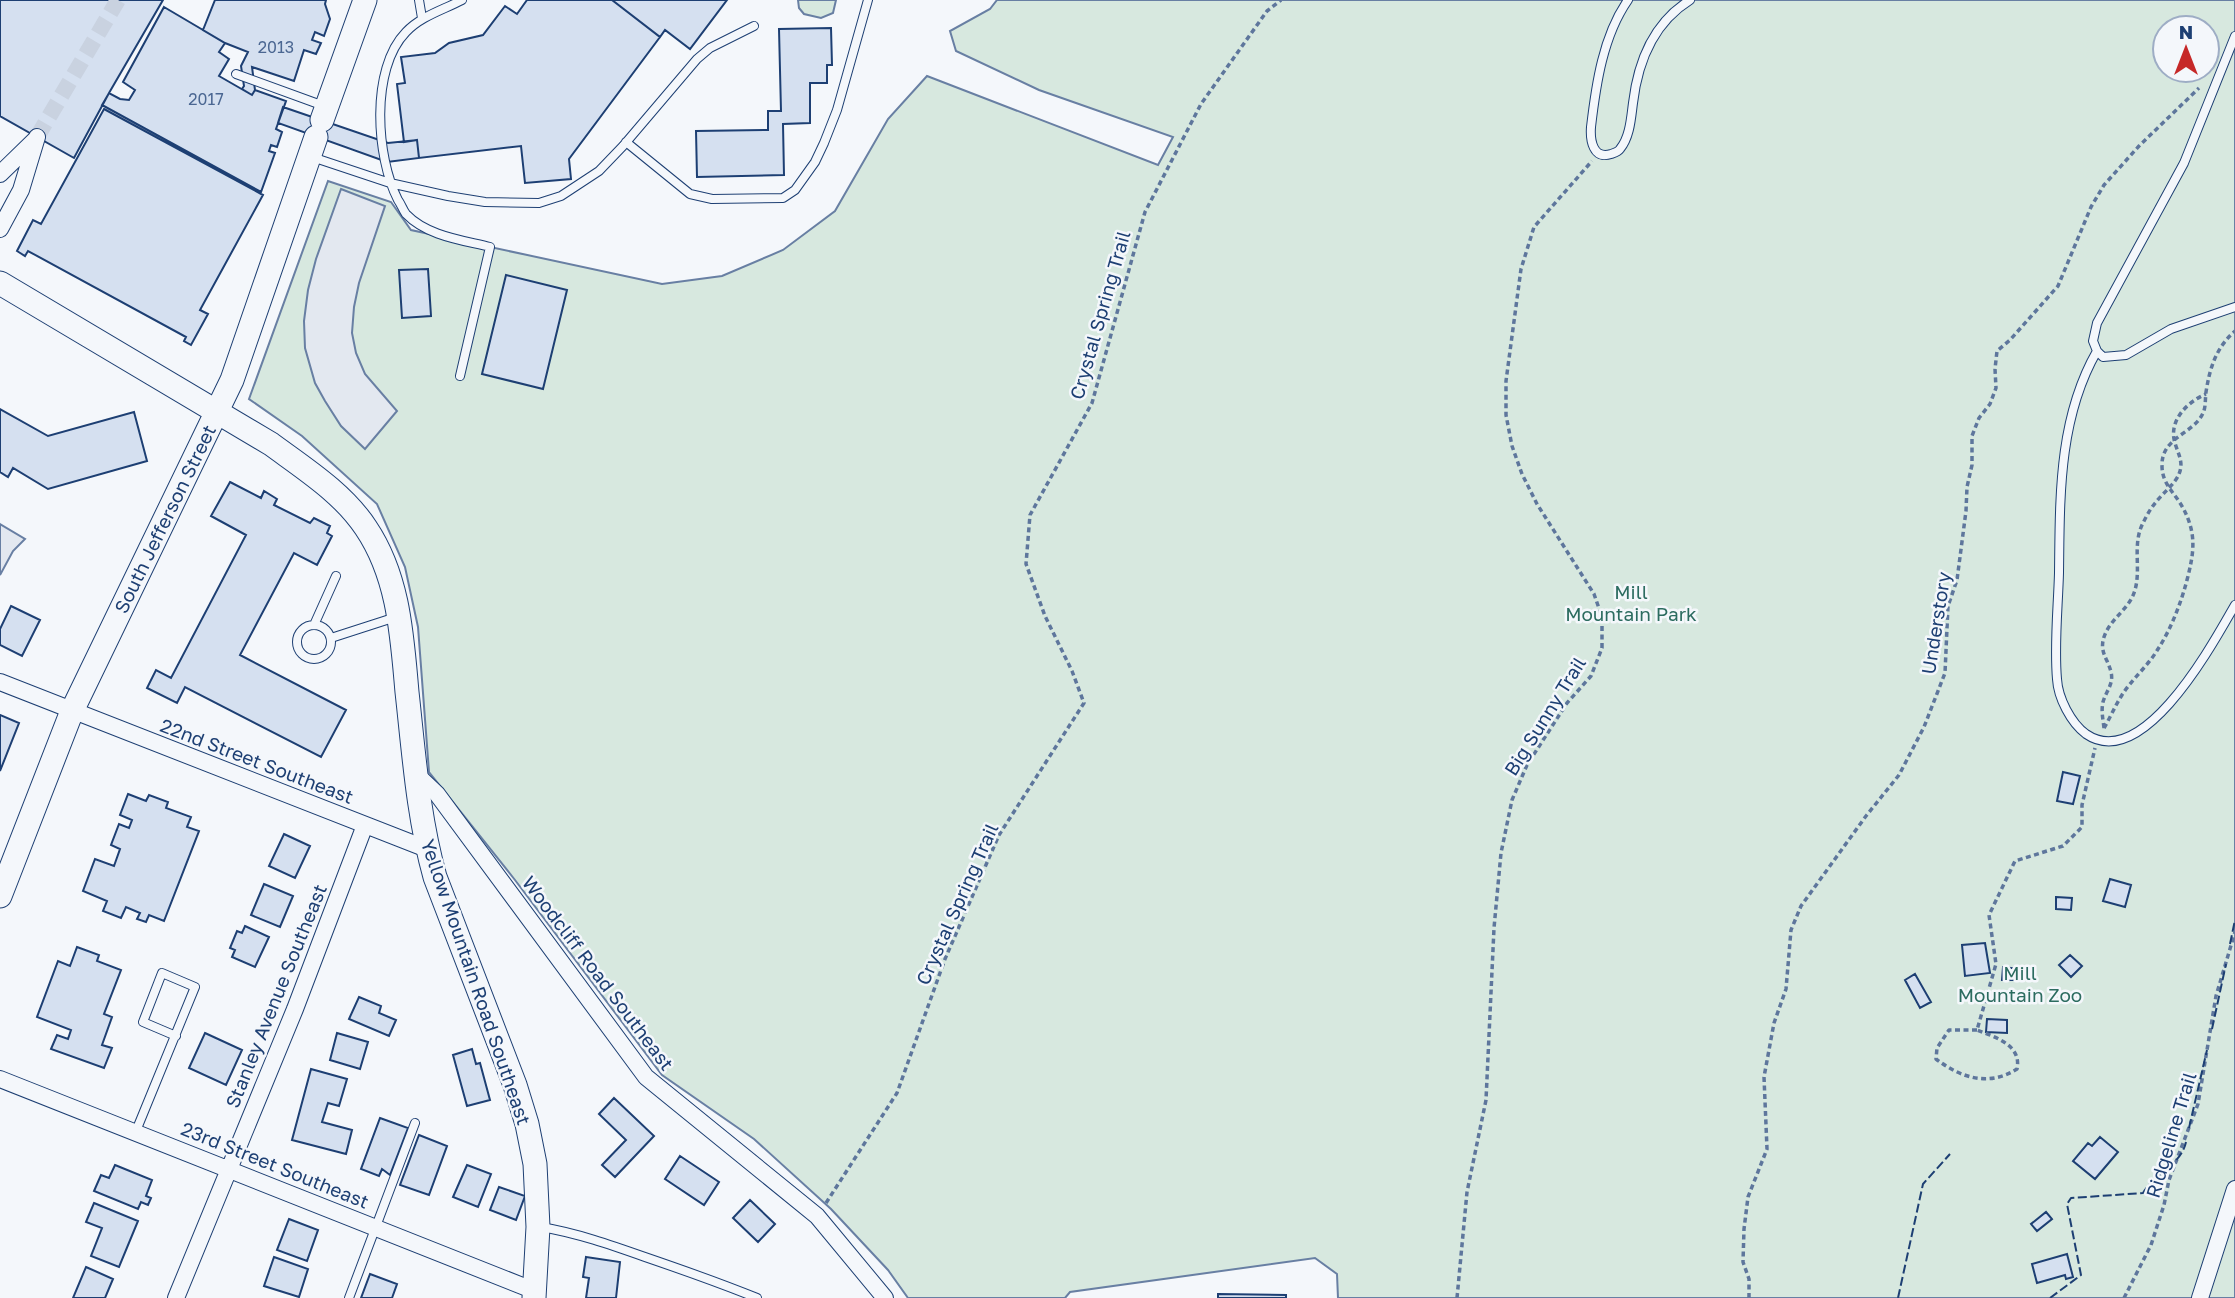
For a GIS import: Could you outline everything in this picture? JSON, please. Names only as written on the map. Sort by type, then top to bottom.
[{"type":"street","name":"South Jefferson Street","points":[[0,896],[72,711],[232,380],[365,0]]},
{"type":"street","points":[[0,174],[37,137],[22,190],[0,229]]},
{"type":"street","name":"Yellow Mountain Road Southeast","points":[[0,283],[271,444],[346,504],[366,527],[379,549],[392,583],[399,617],[415,774],[427,849],[527,1124],[535,1164],[538,1227],[534,1294]]},
{"type":"street","name":"22nd Street Southeast","points":[[0,682],[427,849]]},
{"type":"street","name":"Woodcliff Road Southeast","points":[[415,774],[437,794],[646,1077],[817,1216],[885,1298]]},
{"type":"street","name":"Stanley Avenue Southeast","points":[[176,1298],[295,1009],[365,825]]},
{"type":"street","name":"23rd Street Southeast","points":[[0,1079],[136,1131],[228,1171],[377,1227],[534,1294]]},
{"type":"street","points":[[2200,1298],[2235,1189]]},
{"type":"lane","points":[[419,0],[422,19]]},
{"type":"lane","points":[[460,376],[490,247],[435,233],[405,214],[390,183],[381,134],[381,94],[391,52],[405,32],[422,19],[462,0]]},
{"type":"lane","points":[[626,142],[690,194],[712,198],[783,198],[795,190],[816,162],[837,110],[869,0]]},
{"type":"lane","points":[[1628,0],[1618,14],[1608,39],[1596,96],[1590,138],[1593,148],[1599,154],[1606,155],[1620,149],[1628,134],[1634,89],[1651,40],[1664,21],[1690,0]]},
{"type":"lane","points":[[236,74],[319,130],[390,183],[448,197],[485,202],[539,203],[561,196],[598,171],[697,60],[710,48],[754,26]]},
{"type":"lane","points":[[2221,68],[2235,36]]},
{"type":"lane","points":[[2215,84],[2184,163],[2097,323],[2092,341],[2103,356],[2126,355],[2171,329],[2235,307]]},
{"type":"lane","points":[[2097,351],[2081,383],[2068,428],[2060,498],[2057,680],[2070,715],[2082,731],[2097,741],[2123,741],[2139,732],[2160,713],[2213,643],[2235,605]]},
{"type":"lane","points":[[313,625],[336,576]]},
{"type":"lane","points":[[331,638],[399,617]]},
{"type":"lane","points":[[313,625],[322,627],[331,638],[330,647],[324,656],[314,660],[303,656],[297,647],[297,635],[305,627],[313,625]]},
{"type":"lane","points":[[136,1131],[176,1036],[195,987],[162,973],[143,1022],[176,1036]]},
{"type":"lane","points":[[349,1298],[415,1123]]},
{"type":"lane","points":[[538,1227],[566,1231],[626,1250],[757,1298]]},
{"type":"path","name":"Crystal Spring Trail","points":[[817,1216],[897,1093],[945,959],[999,835],[1084,703],[1072,671],[1045,617],[1026,564],[1030,515],[1091,403],[1145,212],[1200,104],[1267,11],[1281,0]]},
{"type":"path","name":"Understory","points":[[1749,1298],[1749,1279],[1743,1262],[1744,1229],[1748,1198],[1767,1149],[1764,1077],[1774,1023],[1786,989],[1791,930],[1801,906],[1899,775],[1924,727],[1945,673],[1948,606],[1957,580],[1967,487],[1972,466],[1972,436],[1996,388],[1997,351],[2058,286],[2091,207],[2104,185],[2139,146],[2205,84]]},
{"type":"path","name":"Big Sunny Trail","points":[[1457,1298],[1467,1192],[1486,1100],[1494,929],[1502,853],[1512,800],[1527,765],[1567,703],[1591,676],[1602,648],[1602,617],[1594,594],[1536,504],[1522,474],[1512,446],[1506,415],[1506,381],[1521,269],[1534,227],[1599,154]]},
{"type":"path","points":[[1977,1030],[1996,964],[1989,915],[2015,861],[2063,846],[2082,827],[2081,805],[2097,741],[2121,696],[2158,649],[2178,608],[2194,549],[2191,528],[2182,507],[2168,488],[2161,463],[2165,450],[2197,422],[2203,413],[2214,356],[2235,331]]},
{"type":"path","points":[[2104,728],[2101,713],[2103,699],[2110,688],[2111,672],[2104,658],[2103,639],[2110,623],[2133,595],[2138,574],[2137,550],[2141,528],[2153,505],[2178,478],[2181,467],[2174,440],[2174,425],[2182,410],[2194,399],[2206,394]]},
{"type":"path","name":"Ridgeline Trail","points":[[2124,1298],[2151,1245],[2169,1180],[2198,1104],[2216,996],[2235,932]]},
{"type":"path","points":[[1949,1030],[1977,1030],[2012,1047],[2019,1061],[2017,1069],[1977,1080],[1948,1068],[1936,1059],[1937,1048],[1949,1030]]},
{"type":"green space","points":[[798,0],[836,0],[833,13],[821,18],[804,14],[799,8]]},
{"type":"green space","name":"Mill Mountain Park","points":[[997,0],[2235,0],[2235,1298],[1338,1298],[1337,1274],[1315,1258],[1070,1292],[1065,1298],[908,1298],[888,1270],[831,1209],[754,1139],[662,1075],[515,880],[429,772],[418,627],[405,567],[377,504],[302,436],[249,399],[328,181],[391,202],[411,230],[662,284],[722,276],[783,250],[835,211],[888,119],[927,76],[1158,165],[1173,137],[1039,90],[956,51],[950,31],[990,9]]},
{"type":"shaded area","points":[[341,189],[385,206],[359,283],[352,333],[356,353],[365,374],[397,411],[365,449],[341,426],[325,401],[315,383],[305,348],[304,321],[308,290]]},
{"type":"shaded area","points":[[0,524],[25,539],[13,551],[0,575]]},
{"type":"building","points":[[0,0],[163,0],[74,158],[0,116]]},
{"type":"building","points":[[215,0],[326,0],[330,19],[324,36],[315,32],[312,40],[321,43],[316,54],[304,50],[294,81],[252,67],[255,90],[252,95],[242,89],[244,86],[241,66],[248,52],[203,30]]},
{"type":"building","points":[[527,0],[612,0],[660,37],[569,159],[571,179],[525,183],[521,146],[419,158],[417,140],[404,142],[397,84],[405,83],[401,57],[435,53],[449,43],[483,35],[505,6],[517,14]]},
{"type":"building","points":[[612,0],[727,0],[690,49],[665,30],[660,37]]},
{"type":"building","points":[[164,7],[225,43],[219,52],[229,59],[219,76],[252,95],[255,90],[286,101],[276,129],[282,132],[277,147],[271,145],[269,151],[275,153],[261,192],[102,105],[109,93],[129,100],[135,90],[123,82]]},
{"type":"building","points":[[831,28],[832,65],[827,65],[827,83],[810,83],[810,123],[783,124],[784,175],[697,177],[696,131],[768,130],[768,111],[781,111],[779,29]]},
{"type":"building","points":[[283,107],[388,143],[417,140],[419,158],[387,162],[278,123]]},
{"type":"building","points":[[104,109],[263,195],[200,310],[208,314],[191,345],[184,341],[186,337],[28,251],[25,256],[17,251],[33,220],[41,224]]},
{"type":"building","points":[[428,269],[431,316],[402,318],[399,270]]},
{"type":"building","points":[[506,275],[567,290],[543,389],[482,374]]},
{"type":"building","points":[[0,409],[48,436],[134,412],[147,461],[48,489],[13,468],[8,477],[0,472]]},
{"type":"building","points":[[230,482],[261,498],[264,491],[277,499],[274,505],[310,523],[314,518],[330,526],[327,533],[332,536],[317,565],[294,553],[240,655],[346,710],[321,757],[185,687],[177,703],[147,688],[156,670],[171,678],[246,535],[211,516]]},
{"type":"building","points":[[11,606],[40,620],[22,656],[0,645],[0,629]]},
{"type":"building","points":[[0,715],[19,723],[0,771]]},
{"type":"building","points":[[2063,772],[2080,776],[2073,804],[2057,801]]},
{"type":"building","points":[[128,794],[146,801],[149,795],[168,802],[166,808],[191,817],[187,827],[199,831],[164,921],[149,915],[146,922],[137,919],[140,913],[126,907],[121,918],[103,911],[107,901],[83,891],[95,859],[114,866],[120,849],[111,845],[119,824],[129,828],[132,820],[120,815]]},
{"type":"building","points":[[284,834],[310,846],[295,878],[269,866]]},
{"type":"building","points":[[2110,879],[2131,885],[2125,907],[2103,901]]},
{"type":"building","points":[[264,884],[293,896],[280,927],[251,915]]},
{"type":"building","points":[[2056,897],[2072,898],[2071,910],[2056,909]]},
{"type":"building","points":[[245,926],[269,937],[255,967],[232,957],[235,950],[230,948],[237,931],[242,933]]},
{"type":"building","points":[[1985,943],[1990,973],[1965,976],[1962,945]]},
{"type":"building","points":[[77,947],[99,955],[97,961],[121,970],[104,1014],[112,1017],[102,1045],[112,1048],[104,1068],[51,1049],[57,1035],[68,1039],[71,1030],[37,1017],[58,961],[70,966]]},
{"type":"building","points":[[2070,955],[2082,966],[2071,977],[2059,965]]},
{"type":"building","points":[[2003,967],[2028,970],[2026,980],[2002,980]]},
{"type":"building","points":[[1915,974],[1931,1002],[1920,1008],[1905,980]]},
{"type":"building","points":[[359,997],[381,1006],[379,1013],[396,1020],[389,1036],[349,1019]]},
{"type":"building","points":[[1987,1019],[2007,1020],[2007,1033],[1986,1032]]},
{"type":"building","points":[[205,1033],[242,1050],[226,1085],[189,1068]]},
{"type":"building","points":[[337,1033],[368,1042],[360,1069],[330,1060]]},
{"type":"building","points":[[472,1049],[476,1064],[480,1063],[490,1100],[467,1106],[453,1055]]},
{"type":"building","points":[[311,1069],[347,1079],[339,1106],[328,1103],[322,1122],[352,1130],[346,1154],[292,1140]]},
{"type":"building","points":[[614,1098],[654,1136],[615,1177],[602,1165],[626,1140],[599,1114]]},
{"type":"building","points":[[380,1118],[408,1128],[390,1175],[382,1169],[379,1176],[361,1169]]},
{"type":"building","points":[[419,1135],[447,1146],[429,1195],[400,1185]]},
{"type":"building","points":[[2100,1137],[2118,1152],[2095,1179],[2073,1161],[2088,1143],[2092,1146]]},
{"type":"building","points":[[680,1156],[719,1182],[704,1205],[665,1179]]},
{"type":"building","points":[[115,1165],[152,1180],[146,1196],[151,1198],[148,1205],[141,1202],[138,1209],[94,1191],[101,1175],[109,1178]]},
{"type":"building","points":[[467,1165],[491,1174],[478,1207],[453,1197]]},
{"type":"building","points":[[499,1187],[525,1196],[516,1220],[490,1210]]},
{"type":"building","points":[[750,1200],[775,1224],[758,1242],[733,1218]]},
{"type":"building","points":[[94,1203],[138,1221],[119,1267],[91,1256],[102,1228],[86,1222]]},
{"type":"building","points":[[2046,1212],[2052,1219],[2037,1231],[2031,1224]]},
{"type":"building","points":[[289,1219],[318,1230],[307,1261],[277,1250]]},
{"type":"building","points":[[2067,1254],[2073,1277],[2066,1279],[2065,1275],[2037,1283],[2032,1264]]},
{"type":"building","points":[[274,1257],[308,1269],[299,1297],[264,1286]]},
{"type":"building","points":[[586,1257],[620,1262],[616,1298],[586,1298],[589,1278],[583,1277]]},
{"type":"building","points":[[86,1267],[113,1279],[105,1298],[73,1298]]},
{"type":"building","points":[[370,1274],[397,1284],[392,1298],[361,1298]]},
{"type":"building","points":[[1218,1294],[1286,1295],[1286,1298],[1218,1298]]},
{"type":"tunnel","points":[[37,137],[118,0]]},
{"type":"fence","points":[[2230,944],[2235,920]]},
{"type":"fence","points":[[2212,1029],[2226,964]]},
{"type":"fence","points":[[2189,1128],[2207,1050]]},
{"type":"fence","points":[[2050,1298],[2081,1275],[2067,1204],[2071,1198],[2143,1193],[2179,1157],[2186,1142]]},
{"type":"fence","points":[[1898,1298],[1923,1184],[1950,1154]]},
{"type":"park label","name":"Mill Mountain Zoo","points":[[2020,984]]}]
